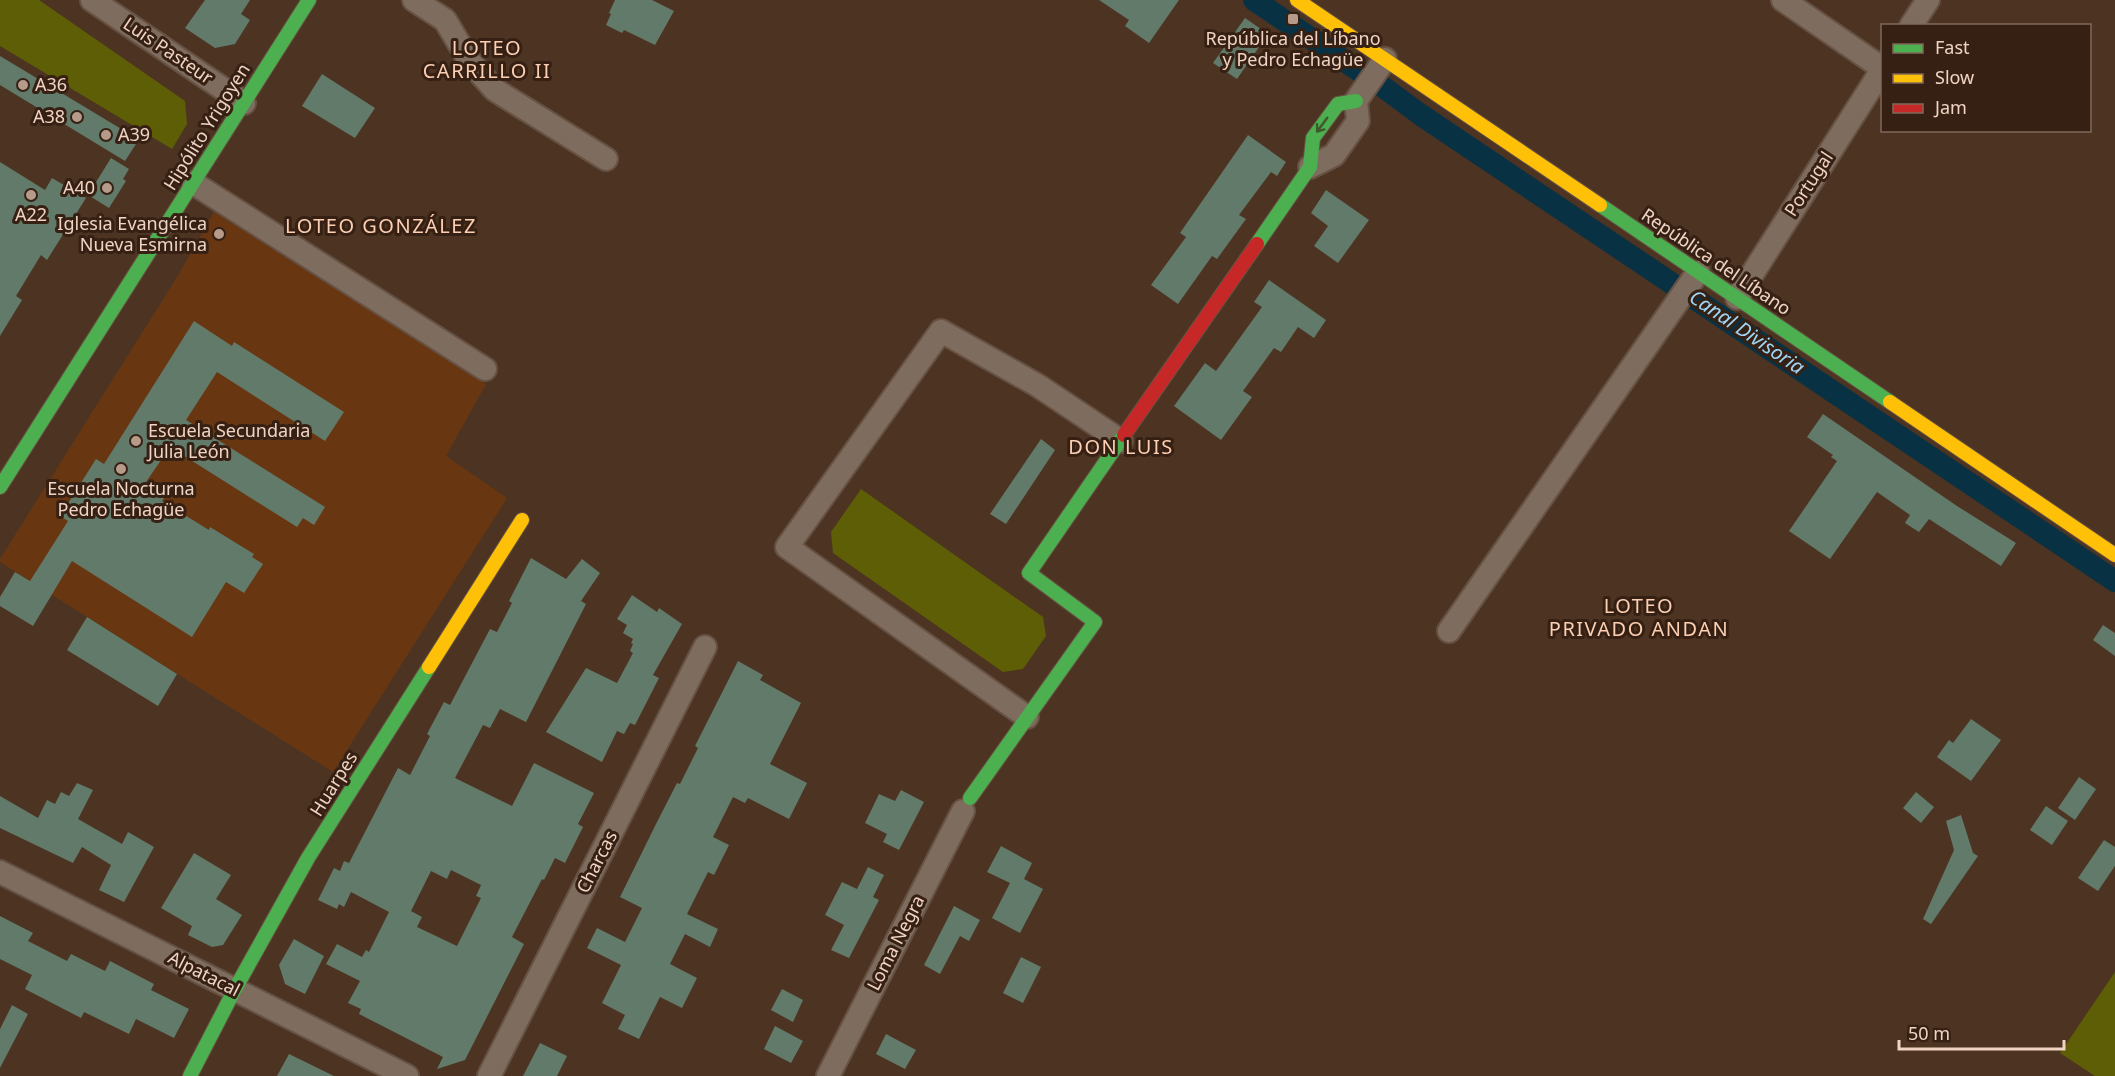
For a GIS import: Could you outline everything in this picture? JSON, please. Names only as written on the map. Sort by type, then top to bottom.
[{"type":"main road","name":"Hipólito Yrigoyen","points":[[0,485],[309,0]]},
{"type":"main road","name":"República del Líbano","points":[[1297,0],[2115,555]]},
{"type":"main road","points":[[967,804],[1095,622],[1029,573],[1310,168]]},
{"type":"main road","name":"Huarpes","points":[[190,1076],[234,989],[308,858],[522,520]]},
{"type":"street","name":"Luis Pasteur","points":[[92,0],[244,103]]},
{"type":"street","points":[[414,0],[445,20],[470,62],[495,90],[606,159]]},
{"type":"street","points":[[1784,0],[1881,68]]},
{"type":"street","points":[[1912,24],[1928,0]]},
{"type":"street","points":[[1310,168],[1334,155],[1358,121],[1356,101],[1385,59]]},
{"type":"street","name":"Portugal","points":[[1737,298],[1881,71]]},
{"type":"street","points":[[193,183],[485,369]]},
{"type":"street","points":[[1449,632],[1698,272]]},
{"type":"street","points":[[1027,717],[787,547],[940,331],[1037,385],[1121,441]]},
{"type":"street","name":"Charcas","points":[[489,1076],[705,647]]},
{"type":"street","name":"Loma Negra","points":[[828,1076],[967,804]]},
{"type":"street","name":"Alpatacal","points":[[0,872],[407,1076]]},
{"type":"shaded area","points":[[0,0],[39,0],[185,101],[187,124],[172,149],[0,46]]},
{"type":"shaded area","points":[[214,212],[486,384],[446,456],[507,498],[333,772],[0,562],[179,274]]},
{"type":"shaded area","points":[[861,489],[1043,617],[1046,636],[1023,669],[1003,672],[833,553],[831,532]]},
{"type":"shaded area","points":[[2115,972],[2115,1076],[2095,1076],[2060,1053]]},
{"type":"building","points":[[205,0],[250,0],[241,14],[250,20],[235,44],[215,48],[185,28]]},
{"type":"building","points":[[615,0],[652,0],[674,11],[655,45],[624,30],[622,33],[606,25]]},
{"type":"building","points":[[1099,0],[1179,0],[1149,43],[1125,26],[1129,20]]},
{"type":"building","points":[[1245,18],[1268,34],[1237,79],[1213,63]]},
{"type":"building","points":[[0,56],[128,133],[125,138],[136,144],[125,161],[0,85]]},
{"type":"building","points":[[322,74],[375,108],[355,138],[302,106]]},
{"type":"building","points":[[1248,135],[1286,162],[1277,176],[1271,172],[1239,215],[1246,219],[1217,259],[1212,256],[1178,304],[1151,285],[1186,237],[1180,233]]},
{"type":"building","name":"A40","points":[[111,158],[129,169],[123,179],[126,181],[109,208],[88,195]]},
{"type":"building","points":[[0,162],[45,190],[52,178],[86,198],[47,260],[41,255],[16,296],[22,300],[0,336]]},
{"type":"building","points":[[1326,190],[1369,220],[1338,263],[1314,246],[1328,226],[1311,213]]},
{"type":"building","points":[[1269,280],[1326,320],[1314,338],[1298,327],[1281,352],[1274,348],[1243,391],[1252,397],[1221,440],[1174,406],[1205,363],[1216,371],[1262,307],[1254,302]]},
{"type":"building","points":[[194,321],[232,346],[234,342],[344,412],[325,441],[217,372],[186,420],[325,507],[314,525],[303,518],[297,527],[170,447],[144,485],[164,498],[162,501],[254,554],[252,557],[263,564],[244,593],[226,582],[192,637],[72,561],[33,626],[0,606],[0,597],[15,572],[30,581],[68,521],[60,516],[96,459],[104,464]]},
{"type":"building","points":[[1823,414],[1957,506],[2016,543],[2001,566],[1929,519],[1919,532],[1905,523],[1910,515],[1877,492],[1830,559],[1789,531],[1837,461],[1831,457],[1833,455],[1807,437]]},
{"type":"building","points":[[1041,439],[1055,450],[1006,524],[990,514]]},
{"type":"building","points":[[531,558],[566,579],[582,559],[600,573],[581,601],[586,604],[526,722],[500,709],[490,728],[483,725],[455,778],[512,806],[534,763],[594,793],[578,824],[583,827],[565,863],[555,858],[512,937],[524,944],[465,1060],[437,1069],[443,1057],[359,1014],[361,1009],[348,1003],[360,981],[326,964],[337,944],[362,957],[366,950],[369,952],[389,912],[351,892],[344,907],[339,904],[337,909],[318,900],[334,868],[340,871],[344,861],[349,863],[398,768],[410,775],[430,736],[427,734],[444,702],[450,705],[490,629],[497,632],[512,603],[509,601]],"holes":[[[451,870],[481,885],[476,896],[481,898],[457,946],[417,927],[422,917],[411,911],[431,871],[447,879]]]},
{"type":"building","points":[[632,595],[657,612],[659,608],[682,624],[653,675],[659,678],[635,725],[630,723],[624,734],[617,731],[602,762],[546,732],[586,668],[617,683],[633,653],[630,651],[633,639],[623,633],[627,625],[617,619]]},
{"type":"building","points":[[87,617],[177,674],[158,706],[67,650]]},
{"type":"building","points":[[2103,625],[2115,633],[2115,656],[2093,640]]},
{"type":"building","points":[[738,661],[763,675],[760,680],[801,703],[770,764],[807,783],[789,819],[748,798],[745,803],[733,797],[713,837],[729,845],[714,875],[708,872],[687,914],[718,929],[710,947],[685,934],[670,964],[697,978],[682,1008],[660,997],[639,1039],[618,1029],[625,1015],[602,1003],[621,965],[587,948],[597,928],[625,942],[642,908],[620,897],[677,783],[680,784],[698,748],[695,746]]},
{"type":"building","points":[[1971,719],[2001,740],[1971,781],[1937,757],[1949,740],[1953,743]]},
{"type":"building","points":[[2079,777],[2096,789],[2075,820],[2058,808]]},
{"type":"building","points":[[77,783],[93,790],[78,819],[122,844],[128,832],[154,847],[124,902],[99,890],[111,865],[82,847],[73,863],[0,828],[0,796],[38,818],[47,800],[55,804],[61,792],[69,796]]},
{"type":"building","points":[[901,790],[924,802],[899,850],[883,842],[887,834],[865,823],[879,794],[895,801]]},
{"type":"building","points":[[1916,792],[1934,807],[1921,823],[1903,808]]},
{"type":"building","points":[[2046,806],[2068,821],[2052,845],[2030,830]]},
{"type":"building","points":[[1961,815],[1973,853],[1978,856],[1931,924],[1923,919],[1954,850],[1946,821]]},
{"type":"building","points":[[2104,840],[2115,847],[2115,866],[2098,891],[2078,878]]},
{"type":"building","points":[[1001,846],[1032,863],[1024,879],[1043,889],[1020,933],[992,918],[1010,883],[987,872]]},
{"type":"building","points":[[194,853],[231,875],[216,899],[242,915],[223,945],[212,947],[188,935],[192,926],[161,908]]},
{"type":"building","points":[[868,867],[884,875],[873,897],[879,900],[849,958],[831,950],[844,925],[825,915],[842,882],[857,889]]},
{"type":"building","points":[[954,906],[980,920],[969,941],[960,936],[940,974],[924,965]]},
{"type":"building","points":[[0,916],[33,933],[28,941],[67,961],[71,954],[105,971],[110,961],[154,984],[151,990],[189,1009],[174,1038],[136,1019],[129,1034],[84,1012],[81,1018],[25,989],[32,975],[0,959]]},
{"type":"building","points":[[294,939],[324,956],[305,994],[285,984],[279,965]]},
{"type":"building","points":[[1021,957],[1041,967],[1023,1003],[1003,993]]},
{"type":"building","points":[[782,989],[803,1000],[793,1022],[771,1010]]},
{"type":"building","points":[[12,1005],[28,1014],[0,1068],[0,1029]]},
{"type":"building","points":[[775,1026],[803,1041],[791,1063],[764,1049]]},
{"type":"building","points":[[886,1034],[916,1050],[905,1069],[876,1054]]},
{"type":"building","points":[[540,1043],[567,1056],[557,1076],[523,1076]]},
{"type":"building","points":[[289,1054],[334,1076],[277,1076]]},
{"type":"waterway","name":"Canal Divisoria","points":[[1254,0],[1361,72]]},
{"type":"waterway","name":"Canal Divisoria","points":[[1379,84],[1421,115],[2115,581]]},
{"type":"traffic: fast","points":[[0,487],[309,0]]},
{"type":"traffic: fast","points":[[1257,244],[1310,167],[1313,138],[1338,104],[1356,101]]},
{"type":"traffic: fast","points":[[1600,205],[1890,402]]},
{"type":"traffic: fast","points":[[970,798],[1095,622],[1029,573],[1124,435]]},
{"type":"traffic: fast","points":[[190,1076],[235,989],[308,858],[429,667]]},
{"type":"traffic: slow","points":[[1297,0],[1600,205]]},
{"type":"traffic: slow","points":[[1890,402],[2115,555]]},
{"type":"traffic: slow","points":[[429,667],[522,520]]},
{"type":"traffic: jam","points":[[1124,435],[1257,244]]},
{"type":"place","name":"República del Líbano y Pedro Echagüe","points":[[1293,19]]},
{"type":"place","name":"A36","points":[[23,85]]},
{"type":"place","name":"A38","points":[[77,117]]},
{"type":"place","name":"A39","points":[[106,135]]},
{"type":"place","name":"A40","points":[[107,188]]},
{"type":"place","name":"A22","points":[[31,195]]},
{"type":"place","name":"Iglesia Evangélica Nueva Esmirna","points":[[219,234]]},
{"type":"place","name":"Escuela Secundaria Julia León","points":[[136,441]]},
{"type":"place","name":"Escuela Nocturna Pedro Echagüe","points":[[121,469]]},
{"type":"district","name":"LOTEO CARRILLO II","points":[[487,60]]},
{"type":"district","name":"LOTEO GONZÁLEZ","points":[[381,226]]},
{"type":"district","name":"DON LUIS","points":[[1121,447]]},
{"type":"district","name":"LOTEO PRIVADO ANDAN","points":[[1639,618]]}]
